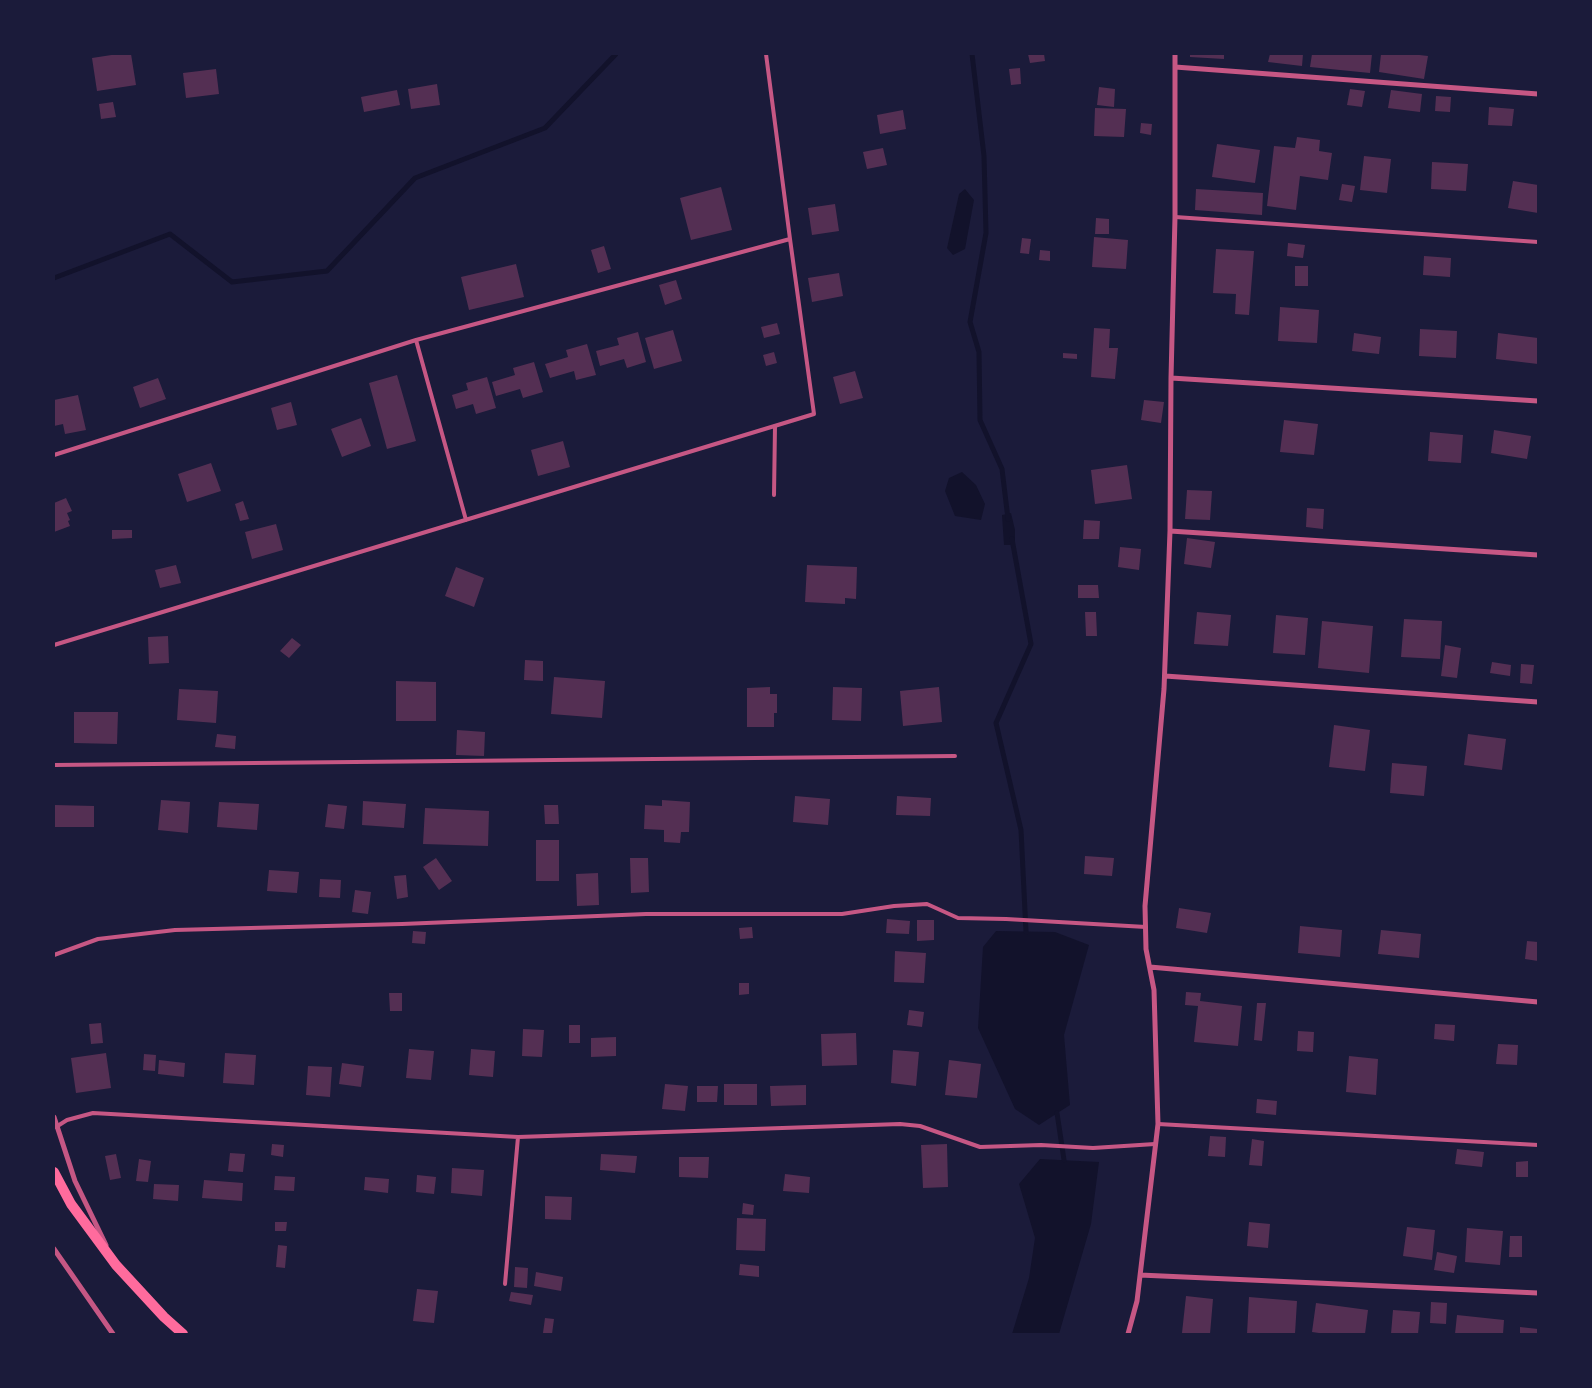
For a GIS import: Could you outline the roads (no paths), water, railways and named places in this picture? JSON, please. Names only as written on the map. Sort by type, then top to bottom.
[{"type":"main road","points":[[54,1172],[70,1204],[116,1265],[182,1334]]},
{"type":"street","points":[[1128,1334],[1137,1301],[1158,1124],[1154,990],[1146,949],[1145,906],[1165,676],[1170,531],[1175,217],[1175,54]]},
{"type":"street","points":[[1175,67],[1538,94]]},
{"type":"street","points":[[1171,378],[1538,402]]},
{"type":"street","points":[[1170,531],[1538,555]]},
{"type":"street","points":[[1165,676],[1538,702]]},
{"type":"street","points":[[1150,967],[1538,1002]]},
{"type":"street","points":[[54,1117],[75,1181],[116,1265]]},
{"type":"street","points":[[54,1248],[113,1334]]},
{"type":"street","points":[[1140,1275],[1538,1293]]},
{"type":"lane","points":[[54,645],[814,414],[766,54]]},
{"type":"lane","points":[[1175,217],[1538,242]]},
{"type":"lane","points":[[54,455],[416,340],[790,239]]},
{"type":"lane","points":[[416,340],[466,520]]},
{"type":"lane","points":[[774,495],[775,426]]},
{"type":"lane","points":[[54,765],[955,756]]},
{"type":"lane","points":[[54,955],[98,940],[175,930],[402,924],[646,914],[842,914],[894,906],[927,904],[958,918],[1146,927]]},
{"type":"lane","points":[[56,1127],[67,1120],[93,1113],[518,1137],[900,1124],[920,1126],[980,1146],[1093,1148],[1156,1144]]},
{"type":"lane","points":[[1158,1124],[1538,1145]]},
{"type":"lane","points":[[505,1284],[518,1137]]},
{"type":"waterway","points":[[54,278],[170,234],[232,282],[327,271],[415,178],[545,128],[616,54]]},
{"type":"waterway","points":[[972,54],[984,156],[986,233],[970,322],[979,352],[980,420],[1002,469],[1008,519]]},
{"type":"waterway","points":[[1012,539],[1031,644],[996,723],[1021,830],[1026,932]]},
{"type":"waterway","points":[[1057,1113],[1064,1160]]}]
